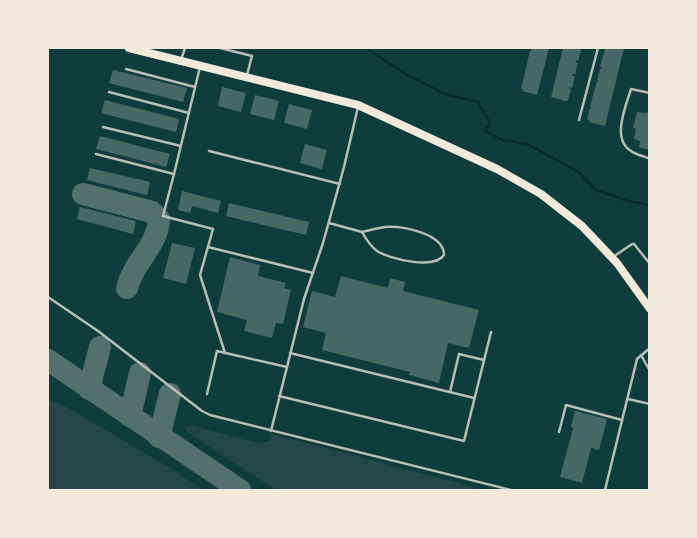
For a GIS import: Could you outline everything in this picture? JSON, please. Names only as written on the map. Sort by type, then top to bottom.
[{"type":"main road","points":[[129,48],[358,105],[497,169],[541,194],[582,226],[612,258],[650,308]]},
{"type":"lane","points":[[181,61],[184,48]]},
{"type":"lane","points":[[220,48],[252,56],[246,77]]},
{"type":"lane","points":[[579,120],[598,48]]},
{"type":"lane","points":[[201,66],[162,216],[212,229],[200,276],[225,353]]},
{"type":"lane","points":[[126,69],[196,87]]},
{"type":"lane","points":[[650,93],[631,89],[621,130],[624,144],[630,151],[650,159]]},
{"type":"lane","points":[[110,92],[189,113]]},
{"type":"lane","points":[[271,431],[304,299],[340,184],[358,105]]},
{"type":"lane","points":[[103,127],[181,146]]},
{"type":"lane","points":[[209,151],[340,184]]},
{"type":"lane","points":[[96,154],[174,174]]},
{"type":"lane","points":[[329,223],[362,232],[384,227],[407,228],[434,239],[442,246],[444,255],[442,258],[428,263],[419,263],[387,255],[372,247],[362,232]]},
{"type":"lane","points":[[612,258],[634,244],[650,264]]},
{"type":"lane","points":[[208,247],[313,273]]},
{"type":"lane","points":[[48,297],[98,330],[202,411],[219,418],[511,490]]},
{"type":"lane","points":[[279,396],[464,441],[491,332]]},
{"type":"lane","points":[[605,490],[637,359],[650,348]]},
{"type":"lane","points":[[207,394],[217,351],[287,367]]},
{"type":"lane","points":[[290,353],[474,398]]},
{"type":"lane","points":[[450,392],[459,354],[484,360]]},
{"type":"lane","points":[[641,355],[650,371]]},
{"type":"lane","points":[[628,399],[650,404]]},
{"type":"lane","points":[[560,432],[566,405],[622,420]]},
{"type":"shaded area","points":[[48,400],[65,406],[170,468],[203,490],[48,490]]},
{"type":"shaded area","points":[[191,425],[257,443],[269,441],[271,434],[474,487],[472,490],[276,490],[187,432],[186,427]]},
{"type":"building","points":[[531,48],[549,48],[537,95],[522,91],[523,89],[521,89],[524,77],[526,78],[524,76],[527,64],[529,64],[527,63],[530,51],[532,51]]},
{"type":"building","points":[[563,48],[579,48],[581,50],[578,61],[576,60],[576,63],[578,63],[575,74],[572,76],[575,76],[572,88],[570,87],[569,89],[571,89],[566,101],[551,97]]},
{"type":"building","points":[[605,48],[624,48],[605,126],[589,122],[587,119],[590,108],[592,108],[590,107],[593,95],[595,95],[593,94],[597,82],[599,82],[597,80],[600,69],[602,69],[600,67],[603,55],[606,54],[604,54]]},
{"type":"building","points":[[113,70],[187,88],[183,102],[109,83]]},
{"type":"building","points":[[222,87],[246,93],[241,112],[218,106]]},
{"type":"building","points":[[255,95],[279,101],[274,120],[250,114]]},
{"type":"building","points":[[105,100],[179,119],[176,132],[101,113]]},
{"type":"building","points":[[289,104],[312,110],[307,129],[284,123]]},
{"type":"building","points":[[649,107],[650,150],[639,147],[640,141],[634,139],[636,129],[633,128],[637,112],[647,113]]},
{"type":"building","points":[[100,136],[170,154],[166,167],[96,149]]},
{"type":"building","points":[[305,144],[327,150],[322,169],[300,163]]},
{"type":"building","points":[[90,168],[150,182],[147,195],[87,180]]},
{"type":"building","points":[[182,191],[221,201],[218,213],[192,206],[190,213],[178,210]]},
{"type":"building","points":[[229,203],[309,222],[306,235],[226,216]]},
{"type":"building","points":[[80,207],[136,221],[133,234],[77,219]]},
{"type":"building","points":[[172,243],[195,248],[186,284],[163,278]]},
{"type":"building","points":[[230,257],[260,265],[258,276],[286,283],[284,288],[291,290],[283,324],[276,323],[272,338],[244,331],[247,320],[217,312]]},
{"type":"building","points":[[341,276],[388,288],[390,278],[405,282],[403,291],[479,310],[469,348],[448,343],[439,383],[409,375],[410,372],[322,350],[326,333],[303,327],[312,291],[335,297]]},
{"type":"building","points":[[575,411],[607,419],[599,450],[591,448],[582,483],[560,477],[573,428],[571,427]]},
{"type":"waterway","points":[[366,48],[406,74],[445,94],[478,102],[490,123],[485,131],[503,140],[527,144],[577,171],[596,190],[628,201],[650,205]]},
{"type":"taxiway","points":[[83,194],[152,212],[159,219],[158,229],[154,238],[134,270],[127,288]]},
{"type":"taxiway","points":[[89,389],[100,347]]},
{"type":"taxiway","points":[[48,360],[240,490]]},
{"type":"taxiway","points":[[130,416],[140,373]]},
{"type":"taxiway","points":[[159,437],[170,394]]}]
